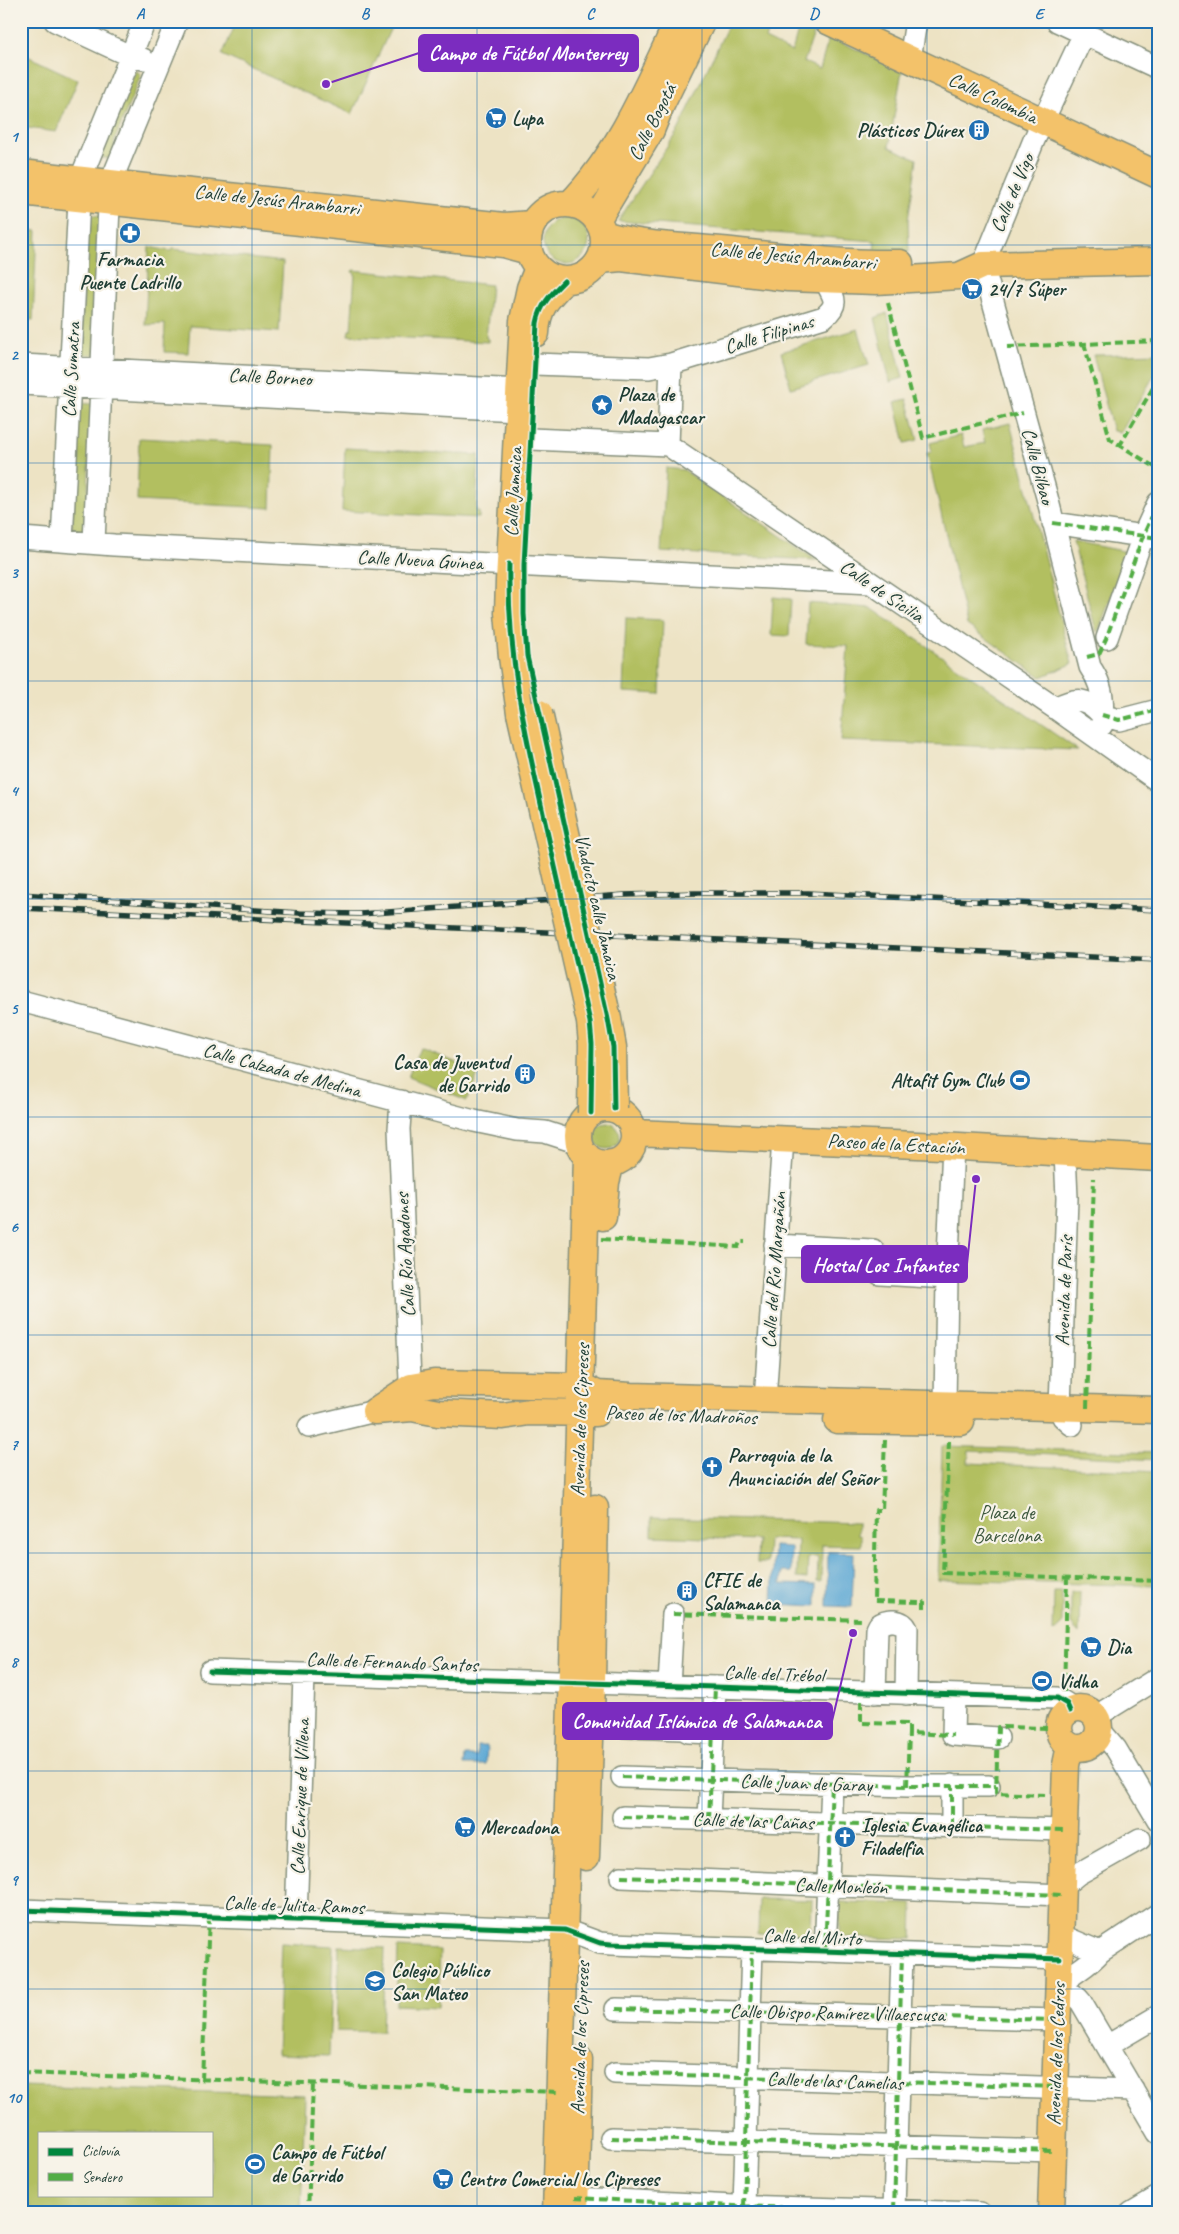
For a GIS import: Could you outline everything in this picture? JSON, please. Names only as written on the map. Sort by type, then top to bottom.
[{"type":"main road","name":"Calle Bogotá","points":[[570,204],[587,187],[601,168],[630,120],[678,21]]},
{"type":"main road","name":"Calle Bogotá","points":[[601,227],[651,130],[660,105],[702,21]]},
{"type":"main road","name":"Calle Colombia","points":[[828,21],[1158,176]]},
{"type":"main road","name":"Calle de Jesús Arambarri","points":[[21,173],[80,189],[503,244],[534,260]]},
{"type":"main road","name":"Calle de Jesús Arambarri","points":[[21,192],[80,189]]},
{"type":"main road","name":"Calle de Jesús Arambarri","points":[[110,193],[328,205],[504,226],[532,224]]},
{"type":"main road","points":[[570,204],[586,209],[601,227],[604,248],[600,260],[591,272],[578,279],[564,281],[550,277],[534,260],[528,237],[532,224],[542,212],[555,206],[570,204]]},
{"type":"main road","name":"Calle de Jesús Arambarri","points":[[601,227],[622,240],[834,261],[875,263],[958,262],[983,266]]},
{"type":"main road","name":"Calle de Jesús Arambarri","points":[[600,260],[621,258],[825,280],[876,281],[959,276],[983,266]]},
{"type":"main road","name":"Calle Jamaica","points":[[530,713],[524,614],[517,564],[519,400],[523,320],[534,260]]},
{"type":"main road","points":[[983,266],[1158,261]]},
{"type":"main road","name":"Calle Jamaica","points":[[517,564],[531,439],[534,364],[539,311],[549,296],[564,281]]},
{"type":"main road","name":"Viaducto calle Jamaica","points":[[530,713],[608,1019],[612,1048],[594,1135]]},
{"type":"main road","points":[[628,1118],[634,1134],[633,1144],[628,1154],[620,1160],[594,1135],[628,1118]]},
{"type":"main road","name":"Paseo de la Estación","points":[[634,1134],[953,1146],[1158,1158]]},
{"type":"main road","name":"Avenida de los Cipreses","points":[[566,2207],[582,1684],[594,1135]]},
{"type":"main road","name":"Paseo de los Madroños","points":[[375,1411],[411,1397],[434,1383],[589,1401],[877,1422],[951,1413]]},
{"type":"main road","name":"Paseo de los Madroños","points":[[589,1401],[765,1400],[951,1413]]},
{"type":"main road","points":[[951,1413],[1066,1416],[1158,1410]]},
{"type":"main road","points":[[1066,1416],[1158,1427]]},
{"type":"main road","points":[[1080,1712],[1098,1736],[1089,1746],[1076,1748],[1070,1746],[1060,1736],[1059,1729],[1063,1717],[1080,1712]]},
{"type":"main road","name":"Avenida de los Cedros","points":[[1051,2213],[1066,1765],[1070,1746]]},
{"type":"street","points":[[56,21],[133,50]]},
{"type":"street","points":[[83,21],[133,50],[160,63]]},
{"type":"street","name":"Calle Sumatra","points":[[62,540],[80,189],[145,21]]},
{"type":"street","name":"Calle Sumatra","points":[[94,542],[110,193],[178,21]]},
{"type":"street","points":[[910,59],[916,21]]},
{"type":"street","points":[[1057,21],[1083,27],[1158,68]]},
{"type":"street","name":"Calle de Vigo","points":[[983,266],[1042,122],[1080,42],[1083,27]]},
{"type":"street","name":"Calle Bilbao","points":[[983,266],[1007,347],[1090,667],[1097,677],[1103,703],[1102,715]]},
{"type":"street","name":"Calle Filipinas","points":[[671,364],[824,317],[833,310],[835,305],[825,280]]},
{"type":"street","name":"Calle Borneo","points":[[21,364],[71,376],[519,400]]},
{"type":"street","points":[[531,439],[668,445],[671,364],[649,368],[534,364]]},
{"type":"street","name":"Calle Borneo","points":[[21,384],[71,376]]},
{"type":"street","name":"Calle de Sicilia","points":[[668,445],[1096,736],[1158,781]]},
{"type":"street","points":[[1107,638],[1151,537],[1158,503]]},
{"type":"street","points":[[1053,523],[1151,537]]},
{"type":"street","name":"Calle Nueva Guinea","points":[[21,538],[114,545],[871,583]]},
{"type":"street","points":[[819,581],[831,568],[834,558]]},
{"type":"street","points":[[1055,708],[1075,699],[1090,667]]},
{"type":"street","points":[[1075,699],[1095,707],[1102,715],[1118,720],[1158,710]]},
{"type":"street","points":[[1096,736],[1102,725],[1102,715]]},
{"type":"street","name":"Calle Calzada de Medina","points":[[21,1001],[401,1102],[507,1128],[594,1135]]},
{"type":"street","name":"Calle Río Agadones","points":[[401,1102],[399,1129],[411,1397]]},
{"type":"street","name":"Calle del Río Margañán","points":[[765,1400],[783,1139]]},
{"type":"street","points":[[951,1413],[947,1278],[953,1146]]},
{"type":"street","name":"Avenida de París","points":[[1065,1153],[1067,1198],[1066,1416]]},
{"type":"street","points":[[775,1245],[873,1250]]},
{"type":"street","points":[[880,1274],[947,1278]]},
{"type":"street","name":"Paseo de los Madroños","points":[[309,1427],[375,1411]]},
{"type":"street","points":[[670,1686],[673,1614]]},
{"type":"street","points":[[875,1692],[877,1629],[879,1624],[888,1621],[901,1622],[905,1624],[907,1629],[906,1694]]},
{"type":"street","name":"Calle de Fernando Santos","points":[[210,1671],[582,1684]]},
{"type":"street","name":"Calle Enrique de Villena","points":[[296,1920],[304,1674]]},
{"type":"street","points":[[1080,1712],[1158,1678]]},
{"type":"street","name":"Calle del Trébol","points":[[582,1684],[1057,1698],[1080,1712],[1116,1749],[1158,1820]]},
{"type":"street","points":[[709,1819],[715,1688]]},
{"type":"street","points":[[954,1695],[953,1735],[998,1738]]},
{"type":"street","points":[[625,1726],[683,1729],[690,1732],[714,1733]]},
{"type":"street","name":"Calle Juan de Garay","points":[[622,1777],[832,1784],[989,1786]]},
{"type":"street","points":[[824,1952],[832,1784]]},
{"type":"street","points":[[952,1785],[952,1826]]},
{"type":"street","name":"Calle de las Cañas","points":[[623,1817],[1064,1830]]},
{"type":"street","points":[[1062,1891],[1093,1866],[1140,1839]]},
{"type":"street","points":[[1063,1856],[1093,1866]]},
{"type":"street","name":"Calle Monleón","points":[[620,1877],[1062,1891]]},
{"type":"street","name":"Calle de Julita Ramos","points":[[21,1910],[296,1920],[574,1934]]},
{"type":"street","points":[[1058,2001],[1067,1977],[1095,1959],[1100,1952],[1158,1914]]},
{"type":"street","name":"Calle del Mirto","points":[[574,1934],[611,1944],[902,1955],[1060,1947]]},
{"type":"street","points":[[1060,1947],[1100,1952]]},
{"type":"street","points":[[737,2208],[746,2142],[752,1950]]},
{"type":"street","points":[[888,2211],[896,2146],[902,1955]]},
{"type":"street","name":"Calle Obispo Ramírez Villaescusa","points":[[616,2008],[900,2014],[1058,2001],[1066,1994],[1078,1998],[1158,2133]]},
{"type":"street","points":[[1107,2046],[1158,2016]]},
{"type":"street","name":"Calle de las Camelias","points":[[615,2073],[1132,2090]]},
{"type":"street","points":[[611,2138],[1053,2151]]},
{"type":"street","points":[[1131,2213],[1158,2197]]},
{"type":"street","points":[[566,2207],[980,2213]]},
{"type":"green space","points":[[237,21],[394,21],[352,114],[222,55]]},
{"type":"green space","points":[[730,21],[771,21],[765,39],[792,52],[800,23],[815,30],[804,62],[820,69],[829,37],[902,70],[889,147],[917,159],[908,220],[909,252],[874,252],[875,241],[618,221],[679,129]]},
{"type":"green space","points":[[21,53],[78,80],[56,132],[21,127]]},
{"type":"green space","points":[[136,70],[141,75],[115,139],[113,159],[97,157]]},
{"type":"green space","points":[[88,215],[101,216],[95,355],[80,354]]},
{"type":"green space","points":[[566,218],[579,222],[585,228],[589,241],[585,254],[579,260],[566,264],[553,260],[547,254],[543,241],[547,228],[553,222]]},
{"type":"green space","points":[[28,230],[37,231],[33,320],[21,319],[21,233],[27,233]]},
{"type":"green space","points":[[149,247],[170,251],[173,249],[283,262],[279,332],[190,326],[188,353],[164,352],[165,324],[145,325]]},
{"type":"green space","points":[[353,270],[491,285],[486,338],[488,342],[348,335],[349,330],[351,330],[355,273],[352,272]]},
{"type":"green space","points":[[887,313],[903,378],[890,382],[875,318]]},
{"type":"green space","points":[[858,329],[869,365],[791,388],[781,352]]},
{"type":"green space","points":[[1158,353],[1158,369],[1121,432],[1113,431],[1093,355]]},
{"type":"green space","points":[[907,399],[918,440],[905,443],[895,402]]},
{"type":"green space","points":[[78,403],[92,404],[86,531],[72,530]]},
{"type":"green space","points":[[1010,423],[1072,664],[1041,677],[967,625],[927,453],[932,452],[930,443],[961,435],[964,447],[985,443],[982,430]]},
{"type":"green space","points":[[21,432],[27,433],[24,495],[21,495]]},
{"type":"green space","points":[[139,438],[273,445],[271,508],[137,501]]},
{"type":"green space","points":[[345,448],[479,455],[476,511],[479,512],[479,518],[342,511]]},
{"type":"green space","points":[[666,468],[684,470],[816,560],[661,552]]},
{"type":"green space","points":[[1073,541],[1128,552],[1098,632],[1096,631]]},
{"type":"green space","points":[[773,597],[791,599],[789,636],[771,635]]},
{"type":"green space","points":[[808,603],[871,608],[1078,750],[841,741],[848,646],[806,644]]},
{"type":"green space","points":[[626,618],[663,620],[660,694],[623,692]]},
{"type":"green space","points":[[420,1048],[479,1072],[467,1101],[408,1077]]},
{"type":"green space","points":[[607,1123],[616,1127],[620,1136],[616,1145],[607,1149],[598,1145],[594,1136],[598,1127]]},
{"type":"green space","name":"Plaza de Barcelona","points":[[942,1446],[1158,1453],[1158,1460],[969,1451],[968,1463],[1158,1472],[1158,1586],[938,1580]]},
{"type":"green space","points":[[652,1517],[858,1523],[858,1535],[861,1536],[861,1546],[822,1545],[821,1582],[817,1582],[818,1557],[808,1557],[807,1579],[797,1578],[798,1540],[768,1539],[767,1563],[757,1563],[758,1540],[652,1536]]},
{"type":"green space","points":[[1054,1592],[1062,1592],[1062,1624],[1053,1632]]},
{"type":"green space","points":[[1071,1592],[1080,1592],[1079,1633],[1071,1624]]},
{"type":"green space","points":[[759,1899],[812,1900],[811,1935],[758,1934]]},
{"type":"green space","points":[[840,1902],[913,1904],[912,1939],[839,1937]]},
{"type":"green space","points":[[281,1943],[333,1946],[329,2056],[277,2054]]},
{"type":"green space","points":[[339,1946],[385,1948],[382,2032],[336,2031]]},
{"type":"green space","points":[[398,1948],[440,1950],[438,2007],[396,2005]]},
{"type":"green space","points":[[21,2086],[305,2095],[301,2213],[36,2213],[21,2195]]},
{"type":"water","points":[[774,1546],[791,1547],[791,1572],[782,1572],[781,1584],[816,1585],[816,1606],[772,1604]]},
{"type":"water","points":[[828,1552],[854,1553],[852,1607],[827,1606]]},
{"type":"water","points":[[477,1746],[487,1746],[486,1765],[464,1765],[465,1756],[477,1756]]},
{"type":"railway","points":[[21,894],[300,913],[360,914],[624,895],[695,893],[808,893],[1158,910]]},
{"type":"railway","points":[[21,908],[1158,960]]},
{"type":"marked path","points":[[888,303],[923,438],[1023,413]]},
{"type":"marked path","points":[[1007,347],[1158,341]]},
{"type":"marked path","points":[[1084,343],[1110,439],[1158,469]]},
{"type":"marked path","points":[[1119,447],[1158,379]]},
{"type":"marked path","points":[[1087,657],[1099,654],[1106,639],[1143,536],[1158,503]]},
{"type":"marked path","points":[[1053,523],[1158,538]]},
{"type":"marked path","points":[[1102,715],[1119,720],[1158,710]]},
{"type":"marked path","points":[[1087,1408],[1094,1178]]},
{"type":"marked path","points":[[602,1239],[738,1247],[740,1242],[745,1242]]},
{"type":"marked path","points":[[885,1440],[882,1510],[876,1510],[874,1601],[924,1602],[924,1609]]},
{"type":"marked path","points":[[949,1441],[943,1573],[1158,1581]]},
{"type":"marked path","points":[[1064,1692],[1067,1578]]},
{"type":"marked path","points":[[673,1614],[861,1620]]},
{"type":"marked path","points":[[709,1819],[715,1687]]},
{"type":"marked path","points":[[720,1717],[809,1719],[810,1700]]},
{"type":"marked path","points":[[861,1701],[861,1723],[909,1724],[909,1733],[953,1735]]},
{"type":"marked path","points":[[625,1727],[683,1729],[689,1732],[713,1733]]},
{"type":"marked path","points":[[1045,1795],[996,1793],[998,1727],[1047,1728]]},
{"type":"marked path","points":[[907,1786],[909,1733]]},
{"type":"marked path","points":[[622,1777],[907,1786],[996,1786]]},
{"type":"marked path","points":[[825,1952],[832,1784]]},
{"type":"marked path","points":[[952,1785],[952,1826]]},
{"type":"marked path","points":[[623,1817],[1064,1830]]},
{"type":"marked path","points":[[621,1877],[1062,1895]]},
{"type":"marked path","points":[[202,2080],[209,1917]]},
{"type":"marked path","points":[[744,2206],[752,1949]]},
{"type":"marked path","points":[[894,2210],[902,1955]]},
{"type":"marked path","points":[[616,2009],[1058,2020]]},
{"type":"marked path","points":[[21,2073],[560,2092]]},
{"type":"marked path","points":[[615,2073],[1056,2087]]},
{"type":"marked path","points":[[308,2213],[313,2084]]},
{"type":"marked path","points":[[611,2138],[1053,2151]]},
{"type":"marked path","points":[[575,2198],[734,2206],[980,2213]]},
{"type":"cycle path","points":[[564,281],[543,305],[537,323],[524,565],[524,614],[527,656],[608,1019],[613,1047],[614,1109]]},
{"type":"cycle path","points":[[509,564],[511,630],[524,726],[590,1022],[592,1044],[591,1113]]},
{"type":"cycle path","points":[[210,1671],[1057,1698],[1067,1704],[1070,1711]]},
{"type":"cycle path","points":[[21,1910],[565,1930],[600,1943],[611,1944],[1060,1959]]},
{"type":"place","name":"Campo de Fútbol Monterrey","points":[[326,84]]},
{"type":"place","name":"Lupa","points":[[496,118]]},
{"type":"place","name":"Plásticos Dúrex","points":[[979,130]]},
{"type":"place","name":"Farmacia Puente Ladrillo","points":[[130,233]]},
{"type":"place","name":"24/7 Súper","points":[[972,289]]},
{"type":"place","name":"Plaza de Madagascar","points":[[602,405]]},
{"type":"place","name":"Casa de Juventud de Garrido","points":[[525,1074]]},
{"type":"place","name":"Altafit Gym Club","points":[[1020,1080]]},
{"type":"place","name":"Hostal Los Infantes","points":[[976,1179]]},
{"type":"place","name":"Parroquia de la Anunciación del Señor","points":[[712,1467]]},
{"type":"place","name":"CFIE de Salamanca","points":[[687,1591]]},
{"type":"place","name":"Comunidad Islámica de Salamanca","points":[[853,1633]]},
{"type":"place","name":"Dia","points":[[1091,1647]]},
{"type":"place","name":"Vidha","points":[[1042,1681]]},
{"type":"place","name":"Mercadona","points":[[465,1827]]},
{"type":"place","name":"Iglesia Evangélica Filadelfia","points":[[845,1837]]},
{"type":"place","name":"Colegio Público San Mateo","points":[[375,1981]]},
{"type":"place","name":"Campo de Fútbol de Garrido","points":[[255,2164]]},
{"type":"place","name":"Centro Comercial los Cipreses","points":[[443,2179]]}]
